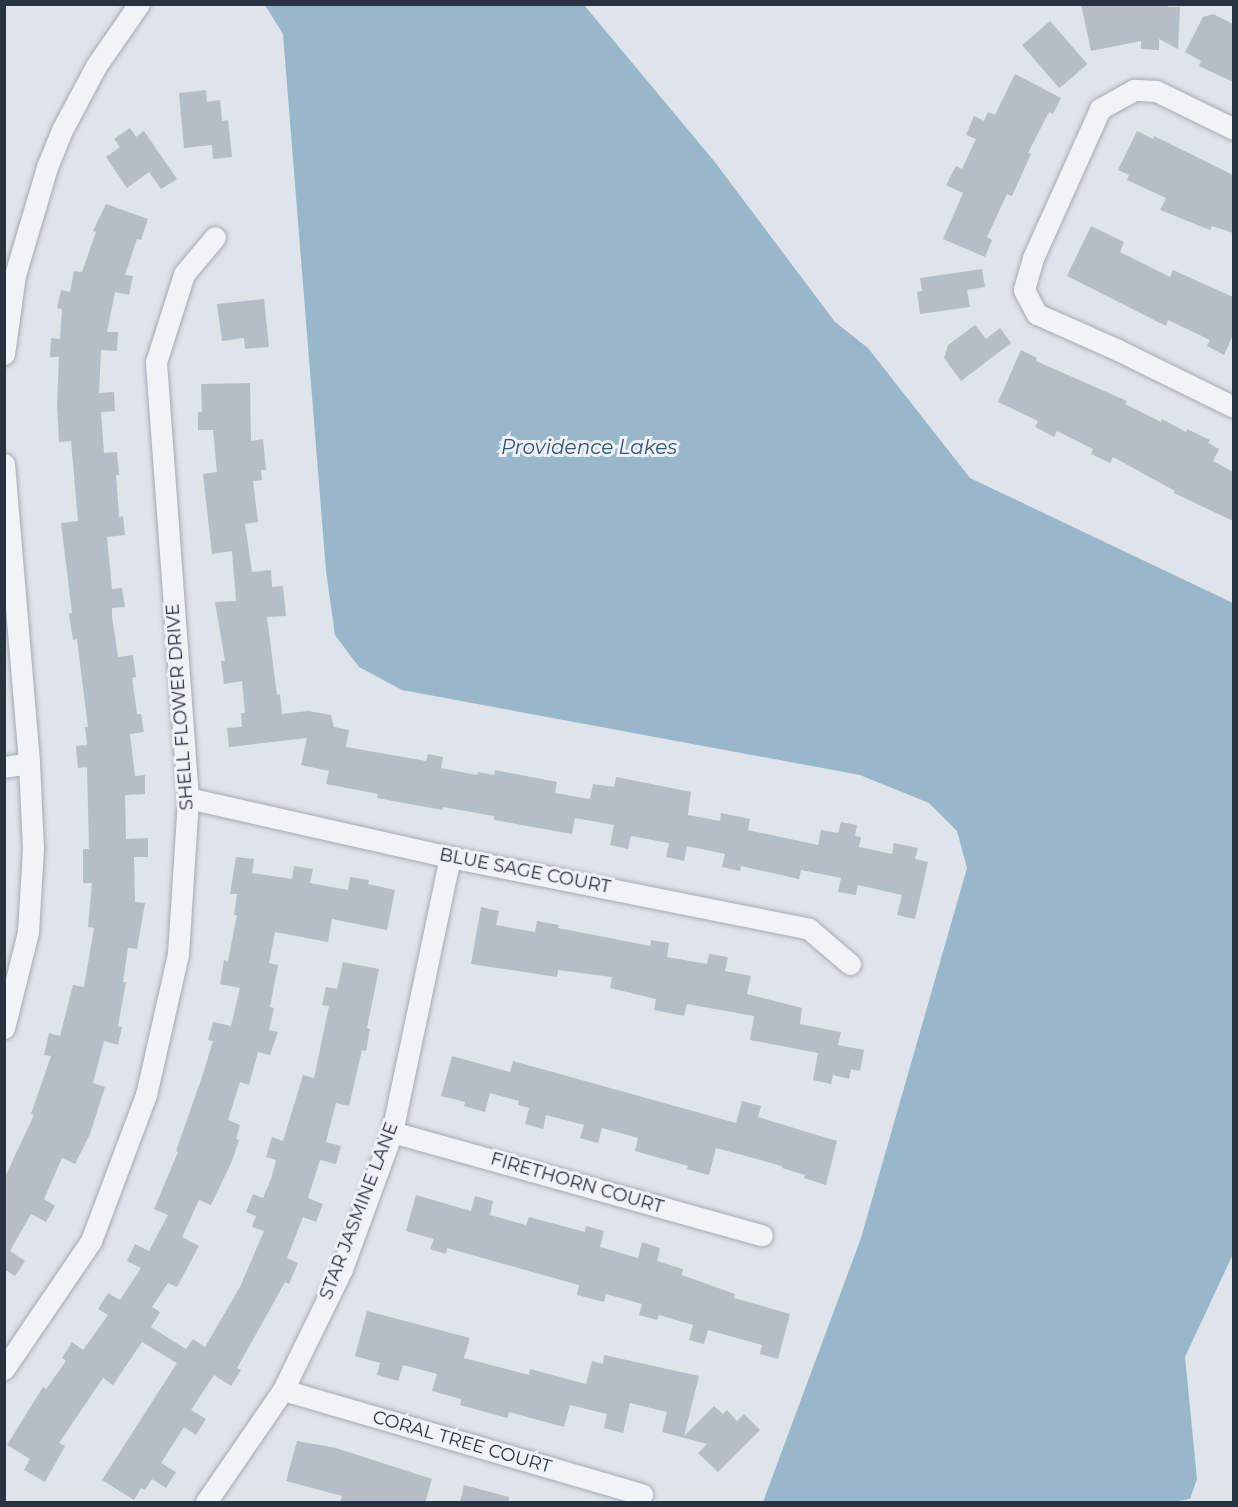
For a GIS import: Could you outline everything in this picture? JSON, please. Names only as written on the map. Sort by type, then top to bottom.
[{"type":"street","points":[[4,354],[10,274],[47,167],[62,130],[96,66],[139,4]]},
{"type":"street","points":[[1233,129],[1156,91],[1134,90],[1100,109],[1033,258],[1024,290],[1038,314],[1233,406]]},
{"type":"street","name":"SHELL FLOWER DRIVE","points":[[4,1369],[91,1241],[146,1095],[178,954],[188,798],[156,362],[184,274],[215,237]]},
{"type":"street","points":[[4,464],[29,763],[33,848],[28,932],[4,1028]]},
{"type":"street","points":[[4,767],[29,763]]},
{"type":"street","name":"BLUE SAGE COURT","points":[[188,798],[450,857],[809,929],[850,964]]},
{"type":"street","name":"STAR JASMINE LANE","points":[[206,1503],[283,1390],[342,1269],[392,1132],[450,857]]},
{"type":"street","name":"FIRETHORN COURT","points":[[392,1132],[762,1235]]},
{"type":"street","name":"CORAL TREE COURT","points":[[283,1390],[642,1494]]},
{"type":"water","name":"Providence Lakes","points":[[265,5],[584,5],[714,161],[835,322],[868,348],[970,478],[1233,603],[1234,1252],[1185,1357],[1197,1479],[1190,1499],[1171,1502],[763,1502],[861,1238],[967,868],[957,831],[929,803],[860,775],[402,690],[359,667],[335,635],[326,571],[283,34]]},
{"type":"building","points":[[1081,4],[1169,4],[1168,7],[1180,7],[1178,49],[1159,39],[1159,50],[1141,49],[1141,41],[1091,51]]},
{"type":"building","points":[[1213,14],[1233,24],[1233,82],[1199,66],[1201,61],[1185,52],[1203,17]]},
{"type":"building","points":[[1050,21],[1087,64],[1059,88],[1022,45]]},
{"type":"building","points":[[1015,74],[1061,98],[1053,114],[1049,112],[1028,153],[1031,154],[1012,196],[1007,194],[987,237],[992,240],[985,257],[943,239],[963,193],[946,185],[956,166],[962,169],[976,139],[966,135],[974,116],[984,121],[988,112],[995,115]]},
{"type":"building","points":[[206,90],[207,102],[220,100],[222,121],[228,120],[232,157],[213,159],[212,145],[184,148],[179,93]]},
{"type":"building","points":[[130,128],[136,137],[144,131],[177,179],[161,189],[149,172],[127,188],[106,157],[120,147],[114,139]]},
{"type":"building","points":[[1137,131],[1153,139],[1154,136],[1233,175],[1233,233],[1212,226],[1210,230],[1160,210],[1166,198],[1127,180],[1129,175],[1118,170]]},
{"type":"building","points":[[106,204],[148,219],[141,240],[137,239],[125,275],[133,276],[129,295],[115,292],[107,332],[118,332],[117,351],[101,350],[99,393],[114,392],[115,411],[101,412],[104,453],[117,452],[119,517],[123,516],[125,535],[107,537],[112,589],[122,588],[125,607],[112,608],[118,657],[133,655],[136,677],[132,678],[137,714],[141,714],[144,732],[130,734],[135,776],[145,775],[145,794],[125,795],[126,839],[148,838],[148,857],[134,857],[135,902],[145,903],[137,949],[128,948],[123,982],[126,982],[118,1026],[122,1027],[118,1045],[104,1041],[93,1083],[105,1087],[90,1134],[75,1164],[62,1158],[44,1199],[55,1206],[46,1222],[31,1214],[10,1251],[25,1261],[15,1276],[4,1269],[4,1179],[34,1115],[31,1114],[51,1056],[44,1055],[49,1033],[60,1036],[73,985],[84,987],[94,928],[88,927],[92,883],[83,883],[83,849],[89,849],[87,767],[78,768],[76,746],[87,745],[85,727],[88,727],[77,639],[73,640],[69,614],[72,613],[61,523],[78,521],[71,441],[59,442],[57,405],[59,357],[50,357],[51,338],[60,339],[62,309],[57,308],[61,290],[70,292],[74,271],[82,272],[96,232],[93,231]]},
{"type":"building","points":[[1091,226],[1124,242],[1120,252],[1170,277],[1173,270],[1233,297],[1233,335],[1224,355],[1207,346],[1210,340],[1168,320],[1166,326],[1067,276]]},
{"type":"building","points":[[982,269],[985,287],[967,290],[970,307],[920,314],[917,292],[922,291],[920,278]]},
{"type":"building","points":[[264,299],[269,347],[245,349],[244,338],[222,341],[217,304]]},
{"type":"building","points":[[975,325],[986,339],[1000,328],[1011,343],[961,381],[944,358],[948,345]]},
{"type":"building","points":[[1021,350],[1037,358],[1036,361],[1127,401],[1125,404],[1161,422],[1162,419],[1186,432],[1187,429],[1210,440],[1208,443],[1219,449],[1213,461],[1233,472],[1233,521],[1174,493],[1175,491],[1113,457],[1110,463],[1091,454],[1093,449],[1057,431],[1054,437],[1035,427],[1038,421],[998,402]]},
{"type":"building","points":[[250,383],[251,441],[263,439],[266,470],[261,470],[262,480],[253,481],[258,522],[245,524],[252,572],[271,570],[272,587],[283,586],[286,616],[267,617],[277,695],[280,694],[282,714],[308,711],[331,715],[334,727],[349,730],[346,747],[426,761],[428,754],[443,757],[441,768],[477,775],[478,772],[494,775],[495,770],[557,782],[555,793],[590,799],[593,784],[614,787],[616,777],[691,792],[688,815],[720,821],[721,813],[750,819],[748,830],[818,845],[821,830],[838,833],[841,822],[857,825],[855,836],[861,837],[859,847],[892,854],[894,843],[918,848],[915,859],[928,862],[915,919],[897,915],[902,895],[858,885],[856,895],[838,892],[841,878],[801,870],[799,879],[741,866],[740,871],[722,867],[725,854],[687,846],[684,861],[666,857],[669,843],[631,836],[628,849],[610,845],[614,825],[575,818],[572,834],[494,820],[494,816],[443,807],[442,810],[377,798],[378,794],[326,784],[329,771],[301,765],[307,738],[229,747],[227,728],[242,727],[241,713],[245,713],[242,681],[224,684],[221,661],[225,661],[215,602],[236,601],[232,551],[212,554],[203,474],[217,472],[213,430],[198,430],[198,412],[202,412],[201,384]]},
{"type":"building","points":[[236,857],[254,859],[252,873],[292,879],[294,866],[313,869],[310,883],[348,890],[350,877],[369,880],[368,884],[395,890],[387,930],[332,919],[328,942],[275,932],[269,963],[278,965],[270,1007],[274,1008],[269,1030],[278,1032],[270,1055],[258,1052],[249,1085],[240,1082],[228,1120],[240,1125],[236,1139],[239,1140],[232,1161],[211,1205],[199,1200],[182,1237],[199,1246],[177,1287],[168,1283],[152,1307],[160,1312],[151,1327],[186,1349],[193,1339],[205,1347],[240,1287],[264,1231],[252,1227],[256,1216],[246,1212],[253,1194],[263,1198],[271,1179],[276,1160],[266,1157],[272,1137],[283,1141],[303,1075],[314,1078],[329,1006],[322,1005],[326,987],[337,989],[343,962],[379,969],[367,1028],[370,1029],[366,1051],[362,1050],[349,1106],[336,1103],[326,1142],[341,1146],[336,1164],[320,1160],[308,1198],[323,1204],[316,1222],[303,1217],[287,1258],[298,1263],[289,1284],[285,1282],[237,1368],[241,1370],[231,1386],[214,1375],[191,1410],[206,1419],[196,1435],[184,1427],[161,1463],[176,1472],[166,1488],[152,1479],[145,1490],[141,1488],[134,1500],[102,1480],[177,1363],[142,1342],[113,1385],[103,1378],[59,1443],[65,1446],[45,1482],[24,1470],[30,1459],[7,1445],[43,1387],[46,1389],[66,1361],[62,1358],[72,1342],[83,1350],[108,1315],[98,1309],[108,1293],[120,1300],[141,1268],[127,1261],[135,1244],[149,1251],[168,1215],[154,1209],[178,1152],[176,1151],[204,1071],[213,1041],[208,1040],[213,1022],[231,1026],[240,988],[220,984],[224,960],[228,961],[237,915],[234,915],[237,894],[230,894]]},
{"type":"building","points":[[481,907],[499,911],[496,925],[535,932],[537,921],[559,925],[558,928],[650,946],[651,940],[669,943],[667,957],[707,964],[709,954],[728,957],[725,971],[751,976],[747,994],[802,1008],[800,1024],[841,1032],[838,1045],[864,1050],[860,1071],[851,1069],[849,1079],[833,1075],[831,1084],[813,1080],[818,1053],[750,1040],[754,1016],[687,1004],[684,1016],[654,1010],[656,999],[610,988],[612,977],[558,970],[557,977],[471,964]]},
{"type":"building","points":[[452,1056],[510,1072],[513,1061],[736,1123],[742,1101],[761,1106],[758,1117],[837,1141],[826,1185],[804,1178],[805,1175],[782,1168],[782,1166],[716,1148],[709,1175],[687,1169],[688,1166],[635,1151],[638,1138],[602,1128],[598,1143],[580,1138],[584,1125],[546,1115],[543,1129],[525,1124],[529,1108],[518,1105],[519,1101],[490,1093],[485,1112],[464,1106],[465,1102],[441,1096]]},
{"type":"building","points":[[416,1195],[471,1211],[475,1196],[493,1201],[490,1215],[526,1225],[529,1217],[585,1232],[586,1226],[604,1231],[600,1247],[638,1258],[642,1242],[660,1248],[657,1261],[683,1269],[682,1275],[735,1294],[734,1298],[790,1314],[778,1359],[760,1354],[762,1345],[708,1330],[704,1344],[689,1340],[693,1325],[659,1315],[657,1320],[639,1315],[642,1304],[606,1294],[604,1302],[577,1295],[579,1285],[447,1248],[446,1254],[430,1249],[434,1239],[406,1231]]},
{"type":"building","points":[[367,1311],[470,1338],[464,1358],[529,1375],[530,1369],[586,1384],[592,1361],[603,1364],[604,1355],[699,1376],[684,1436],[714,1406],[723,1414],[727,1410],[737,1421],[744,1414],[760,1430],[718,1472],[698,1453],[707,1444],[662,1432],[667,1412],[630,1403],[623,1433],[604,1428],[607,1414],[570,1405],[564,1427],[509,1412],[507,1418],[460,1405],[461,1399],[432,1391],[437,1374],[403,1365],[398,1381],[377,1375],[380,1363],[355,1356]]},
{"type":"building","points":[[297,1441],[336,1448],[432,1479],[425,1503],[340,1503],[342,1496],[286,1481]]},
{"type":"building","points":[[464,1485],[509,1497],[509,1503],[460,1503]]}]
